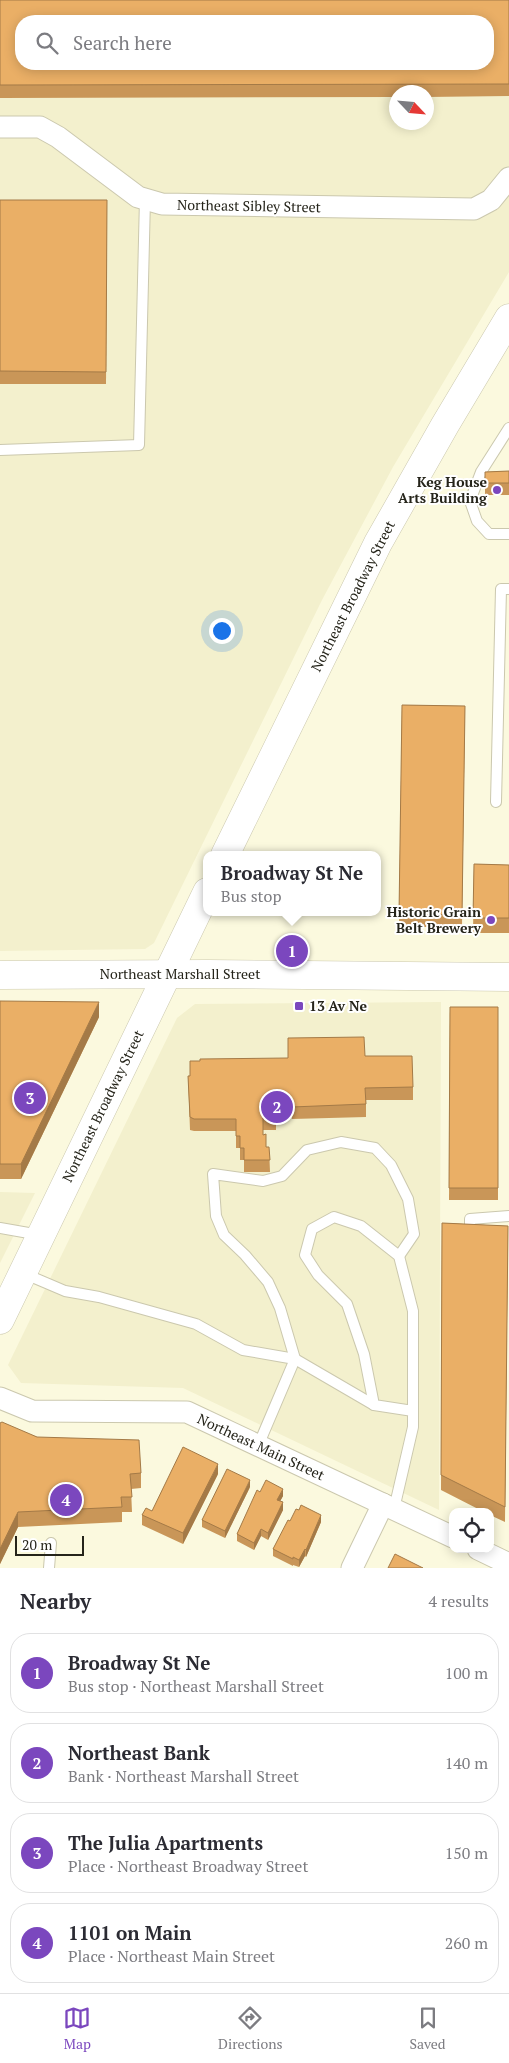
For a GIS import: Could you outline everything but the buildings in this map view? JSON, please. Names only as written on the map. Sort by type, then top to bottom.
[{"type":"main road","name":"Northeast Broadway Street","points":[[227,851],[378,543],[509,318]]},
{"type":"main road","name":"Northeast Broadway Street","points":[[0,1320],[203,900]]},
{"type":"main road","name":"Northeast Marshall Street","points":[[0,975],[167,974],[509,977]]},
{"type":"street","name":"Northeast Sibley Street","points":[[0,127],[40,127],[58,136],[138,197],[162,204],[474,209],[491,200],[509,178]]},
{"type":"street","name":"Northeast Main Street","points":[[0,1398],[32,1411],[187,1412],[449,1535]]},
{"type":"street","points":[[352,1568],[388,1507]]},
{"type":"street","points":[[486,1553],[509,1564]]},
{"type":"lane","points":[[0,450],[139,445],[145,199]]},
{"type":"lane","points":[[509,428],[481,472],[470,501],[477,521],[489,534],[509,534]]},
{"type":"lane","points":[[496,802],[501,589],[509,590]]},
{"type":"lane","points":[[258,1446],[295,1359],[280,1308],[268,1282],[245,1255],[224,1235],[221,1229],[216,1216],[213,1174],[263,1181],[282,1176],[307,1150],[341,1142],[375,1148],[391,1165],[408,1199],[414,1234],[399,1256]]},
{"type":"lane","points":[[470,1240],[470,1219],[509,1216]]},
{"type":"lane","points":[[374,1405],[364,1354],[347,1304],[318,1275],[305,1255],[312,1229],[334,1217],[361,1226],[399,1256],[413,1311],[413,1428],[388,1507]]},
{"type":"lane","points":[[0,1228],[41,1235]]},
{"type":"lane","points":[[23,1273],[65,1290],[99,1297],[196,1324],[243,1350],[295,1359],[374,1405],[413,1411]]},
{"type":"lane","points":[[49,1568],[51,1543]]},
{"type":"shaded area","points":[[0,0],[509,0],[509,272],[393,467],[322,600],[154,943],[145,949],[0,951]]},
{"type":"shaded area","points":[[441,1002],[439,1510],[183,1388],[21,1383],[8,1365],[177,1018],[195,1004]]},
{"type":"shaded area","points":[[0,1192],[35,1193],[0,1263]]},
{"type":"place","name":"Keg House Arts Building","points":[[497,490]]},
{"type":"place","name":"Historic Grain Belt Brewery","points":[[491,920]]},
{"type":"place","name":"Broadway St Ne","points":[[292,951]]},
{"type":"place","name":"13 Av Ne","points":[[299,1006]]},
{"type":"place","name":"The Julia Apartments","points":[[30,1098]]},
{"type":"place","name":"Northeast Bank","points":[[277,1107]]},
{"type":"place","name":"1101 on Main","points":[[66,1500]]}]
